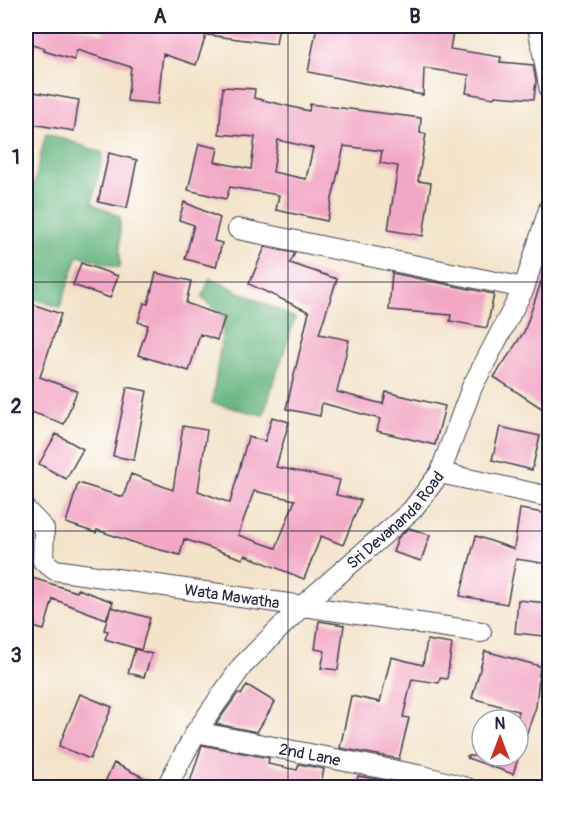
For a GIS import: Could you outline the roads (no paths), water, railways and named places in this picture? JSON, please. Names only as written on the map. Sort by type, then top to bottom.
[{"type":"street","points":[[538,26],[549,91]]},
{"type":"street","name":"Sri Devananda Road","points":[[166,788],[196,732],[242,666],[301,607],[412,510],[440,473],[472,387],[524,288],[549,206]]},
{"type":"street","points":[[238,229],[524,288]]},
{"type":"street","points":[[440,473],[549,497]]},
{"type":"street","name":"Wata Mawatha","points":[[26,510],[44,530],[43,561],[55,570],[481,632]]},
{"type":"street","name":"2nd Lane","points":[[196,732],[423,776],[467,788]]}]
